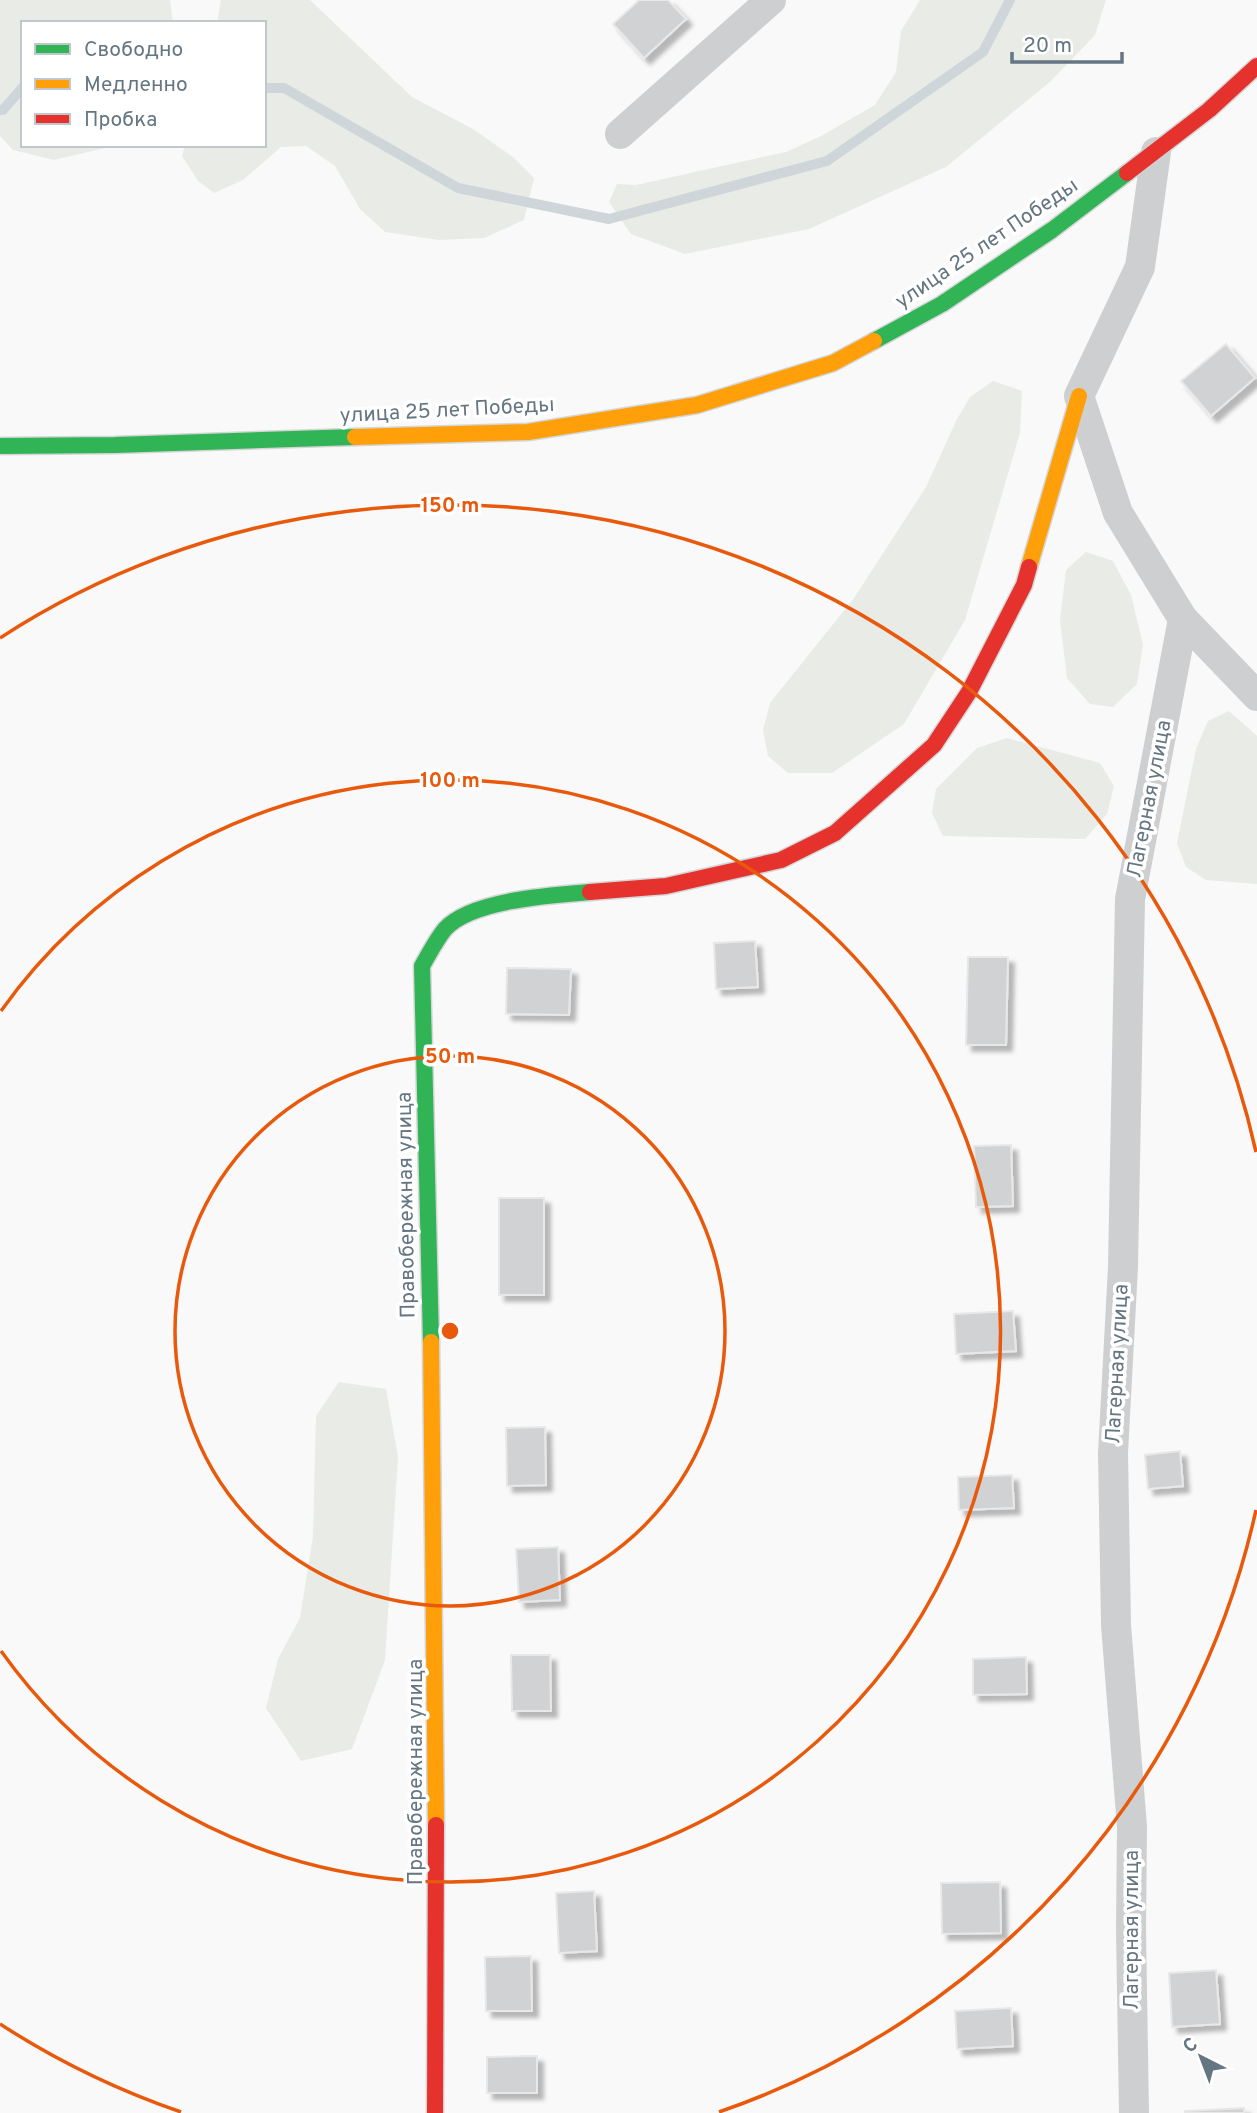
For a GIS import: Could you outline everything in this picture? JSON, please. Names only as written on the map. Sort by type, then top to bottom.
[{"type":"street","points":[[620,134],[771,0]]},
{"type":"street","name":"улица 25 лет Победы","points":[[0,446],[82,446],[528,432],[697,405],[833,363],[942,304],[1052,230],[1156,152],[1209,110],[1257,66]]},
{"type":"street","points":[[1156,152],[1140,267],[1079,396],[1118,513],[1183,619],[1257,696]]},
{"type":"street","name":"Правобережная улица","points":[[435,2113],[438,1867],[436,1584],[422,966],[446,928],[477,909],[551,895],[666,886],[781,860],[835,833],[887,789],[934,745],[969,692],[1024,585],[1079,396]]},
{"type":"street","name":"Лагерная улица","points":[[1134,2113],[1132,1827],[1116,1625],[1113,1453],[1123,1267],[1130,899],[1183,619]]},
{"type":"shaded area","points":[[0,0],[170,0],[173,21],[21,21],[21,147],[106,147],[54,160],[13,150],[0,136]]},
{"type":"shaded area","points":[[221,0],[310,0],[412,97],[473,129],[513,157],[534,178],[524,220],[484,238],[439,240],[385,232],[360,209],[335,166],[306,146],[281,147],[243,180],[214,193],[198,181],[182,156],[184,147],[266,147],[266,21],[217,21]]},
{"type":"shaded area","points":[[920,0],[1106,0],[1095,35],[1051,81],[946,167],[809,229],[685,254],[631,234],[609,202],[617,184],[636,185],[786,152],[821,136],[875,105],[896,72],[901,31]]},
{"type":"shaded area","points":[[993,381],[1022,391],[1020,433],[965,620],[904,724],[832,773],[788,773],[768,756],[763,730],[770,703],[854,598],[926,487],[970,397]]},
{"type":"shaded area","points":[[1086,552],[1113,561],[1131,595],[1143,645],[1137,684],[1113,707],[1090,704],[1067,678],[1060,620],[1066,570]]},
{"type":"shaded area","points":[[1229,711],[1257,736],[1257,884],[1206,880],[1186,867],[1177,843],[1196,749],[1208,721]]},
{"type":"shaded area","points":[[1007,738],[1100,763],[1114,786],[1107,814],[1085,839],[943,836],[932,813],[936,789],[977,748]]},
{"type":"shaded area","points":[[339,1382],[386,1389],[398,1457],[385,1660],[352,1749],[301,1761],[266,1708],[278,1659],[300,1618],[313,1536],[316,1416]]},
{"type":"building","points":[[639,0],[668,0],[686,19],[644,58],[613,24]]},
{"type":"building","points":[[1226,344],[1255,378],[1211,416],[1181,381]]},
{"type":"building","points":[[755,941],[758,987],[716,989],[714,943]]},
{"type":"building","points":[[968,957],[1008,957],[1006,1045],[966,1045]]},
{"type":"building","points":[[507,968],[571,969],[569,1015],[506,1014]]},
{"type":"building","points":[[1011,1145],[1013,1206],[976,1207],[974,1146]]},
{"type":"building","points":[[499,1198],[544,1198],[544,1295],[499,1295]]},
{"type":"building","points":[[1013,1311],[1016,1351],[956,1354],[954,1314]]},
{"type":"building","points":[[545,1427],[546,1485],[507,1486],[506,1428]]},
{"type":"building","points":[[1180,1451],[1183,1486],[1148,1489],[1145,1455]]},
{"type":"building","points":[[1012,1475],[1014,1508],[959,1510],[958,1477]]},
{"type":"building","points":[[558,1547],[560,1600],[519,1602],[516,1549]]},
{"type":"building","points":[[511,1655],[550,1655],[551,1711],[512,1711]]},
{"type":"building","points":[[1026,1657],[1027,1694],[973,1695],[973,1659]]},
{"type":"building","points":[[1000,1882],[1001,1933],[942,1934],[941,1883]]},
{"type":"building","points":[[594,1891],[597,1951],[559,1953],[556,1893]]},
{"type":"building","points":[[531,1956],[532,2011],[486,2011],[485,1957]]},
{"type":"building","points":[[1216,1970],[1220,2024],[1172,2027],[1169,1973]]},
{"type":"building","points":[[1011,2008],[1013,2046],[957,2049],[955,2011]]},
{"type":"building","points":[[537,2056],[537,2093],[487,2093],[487,2057]]},
{"type":"building","points":[[1244,2108],[1244,2113],[1185,2113],[1185,2111]]},
{"type":"waterway","points":[[266,88],[284,88],[458,188],[609,219],[827,161],[983,52],[1010,0]]},
{"type":"waterway","points":[[0,110],[3,110],[21,89]]},
{"type":"traffic: fast","points":[[874,341],[942,304],[1052,230],[1127,173]]},
{"type":"traffic: fast","points":[[0,446],[355,437]]},
{"type":"traffic: fast","points":[[431,1342],[422,966],[445,929],[473,911],[513,901],[590,892]]},
{"type":"traffic: slow","points":[[355,437],[528,432],[697,405],[833,363],[874,341]]},
{"type":"traffic: slow","points":[[1029,567],[1079,396]]},
{"type":"traffic: slow","points":[[431,1342],[436,1825]]},
{"type":"traffic: jam","points":[[1127,173],[1209,110],[1257,66]]},
{"type":"traffic: jam","points":[[590,892],[666,886],[781,860],[835,833],[934,745],[969,692],[1024,585],[1029,567]]},
{"type":"traffic: jam","points":[[435,2113],[436,1825]]}]
